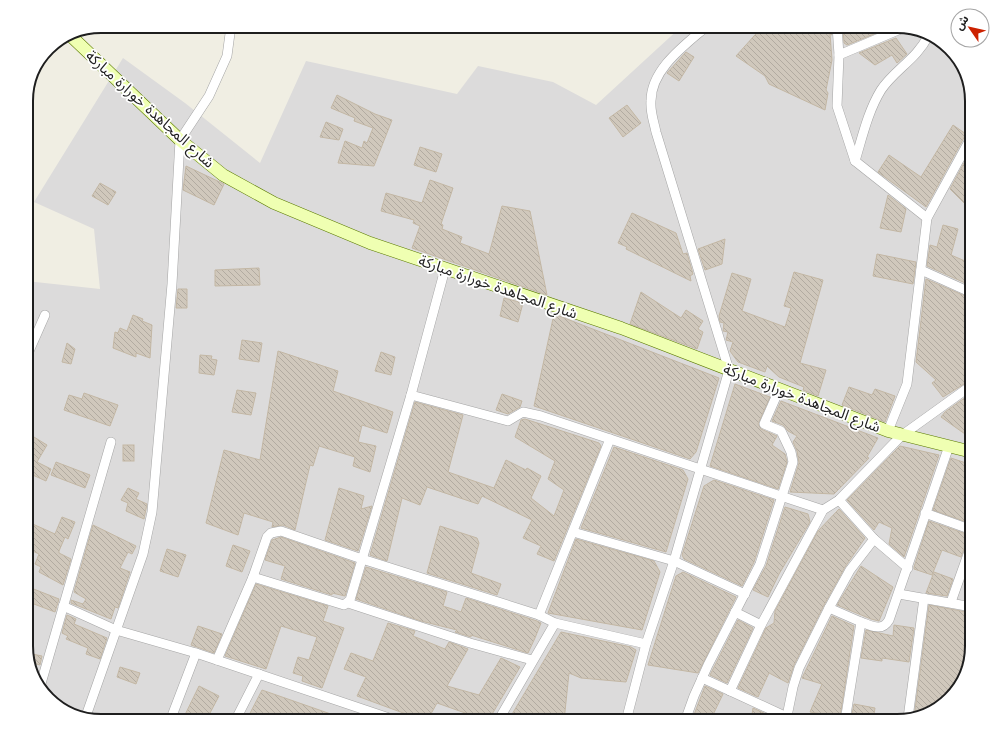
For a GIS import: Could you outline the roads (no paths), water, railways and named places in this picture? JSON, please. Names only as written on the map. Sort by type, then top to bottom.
[{"type":"street","points":[[87,713],[143,554],[152,512],[172,284],[180,140],[212,90],[227,56],[230,33]]},
{"type":"street","points":[[628,714],[646,644],[674,561],[729,370],[656,132],[650,100],[652,88],[665,65],[699,33]]},
{"type":"street","points":[[838,33],[840,55],[837,106],[855,161],[927,218]]},
{"type":"street","points":[[840,55],[891,33]]},
{"type":"street","name":"شارع المجاهدة خورارة مباركة","points":[[74,39],[180,140],[223,175],[268,200],[341,232],[445,269],[621,328],[901,436],[965,450]]},
{"type":"street","points":[[855,161],[869,117],[881,90],[922,48],[926,40]]},
{"type":"street","points":[[888,431],[907,384],[927,218],[965,149]]},
{"type":"street","points":[[348,603],[352,596],[411,395],[445,269]]},
{"type":"street","points":[[921,270],[965,290]]},
{"type":"street","points":[[33,342],[45,315]]},
{"type":"street","points":[[688,714],[702,678],[760,564],[793,462],[791,452],[781,431],[764,424],[779,390]]},
{"type":"street","points":[[730,691],[761,624],[822,510],[839,500],[901,436],[965,390]]},
{"type":"street","points":[[411,395],[508,421],[523,412],[541,416],[782,498],[822,510]]},
{"type":"street","points":[[539,615],[610,439]]},
{"type":"street","points":[[42,679],[111,442]]},
{"type":"street","points":[[829,608],[876,627],[886,626],[908,568],[925,513],[949,446]]},
{"type":"street","points":[[839,500],[874,539],[908,568]]},
{"type":"street","points":[[925,513],[965,527]]},
{"type":"street","points":[[217,660],[253,577],[267,537],[275,531],[281,531],[362,559],[539,615],[555,623],[646,644]]},
{"type":"street","points":[[573,532],[674,561],[745,594]]},
{"type":"street","points":[[787,714],[799,668],[850,570],[874,539]]},
{"type":"street","points":[[950,602],[965,562]]},
{"type":"street","points":[[253,577],[344,605],[348,603],[470,643],[532,660]]},
{"type":"street","points":[[898,594],[965,605]]},
{"type":"street","points":[[909,713],[924,598]]},
{"type":"street","points":[[63,606],[116,630],[196,653],[377,714]]},
{"type":"street","points":[[735,612],[761,624]]},
{"type":"street","points":[[846,714],[861,622]]},
{"type":"street","points":[[502,714],[532,660],[555,623]]},
{"type":"street","points":[[173,714],[196,653]]},
{"type":"street","points":[[239,714],[259,674]]},
{"type":"street","points":[[702,678],[776,714]]}]
